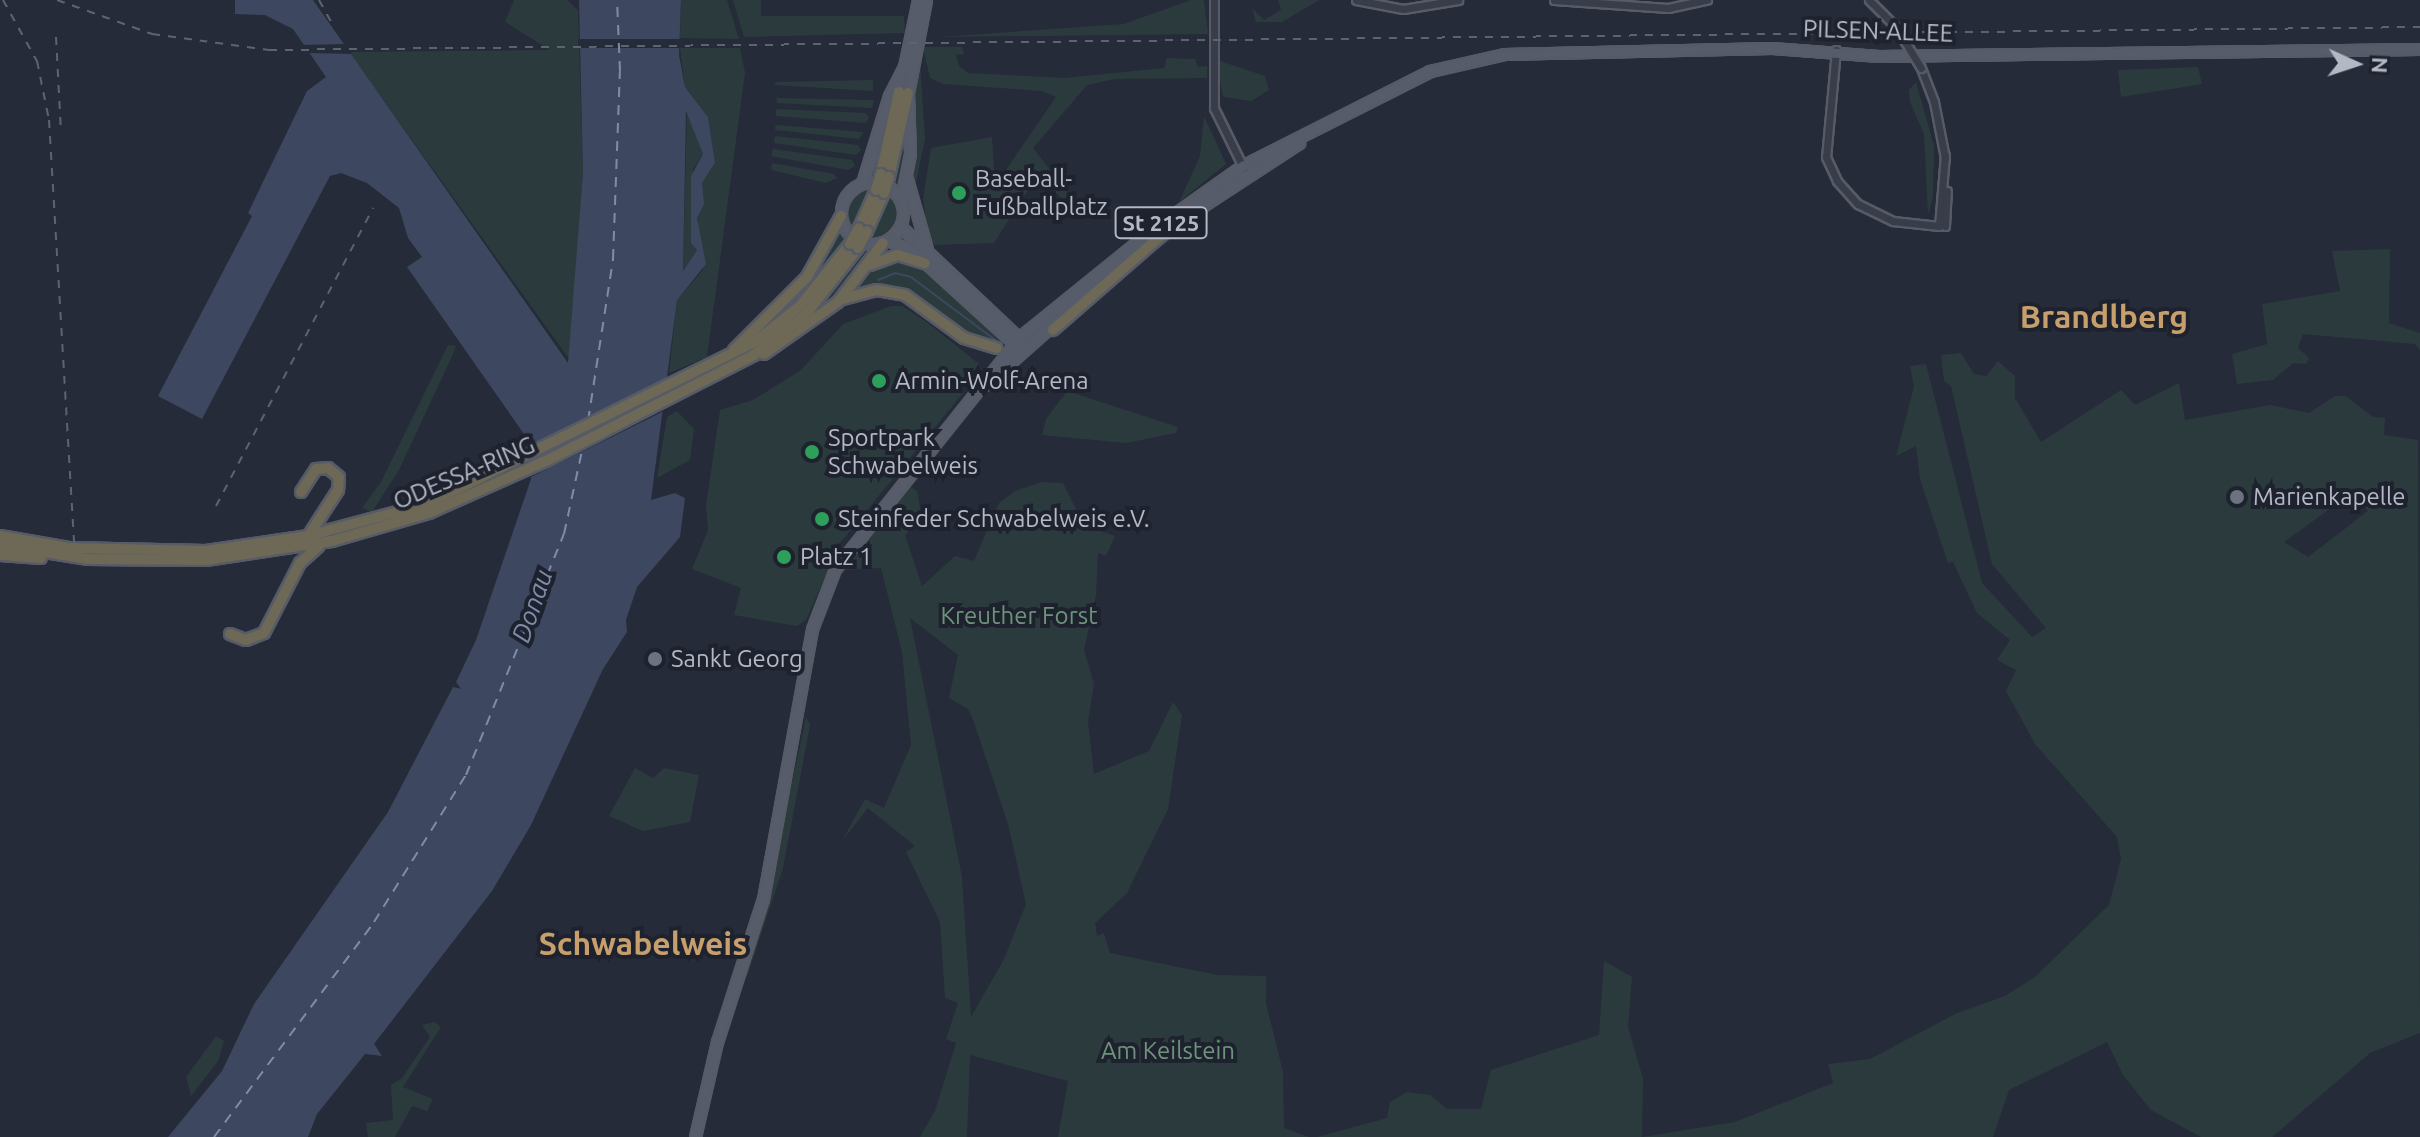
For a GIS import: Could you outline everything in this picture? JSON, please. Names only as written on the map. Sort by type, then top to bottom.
[{"type":"highway","name":"ODESSA-RING","points":[[0,545],[69,554],[111,555],[185,556],[278,551],[332,541],[429,513],[546,461],[732,363],[801,305],[854,246],[863,230],[885,176],[904,93]]},
{"type":"highway","points":[[732,363],[807,277],[841,216]]},
{"type":"highway","points":[[1053,330],[1171,227]]},
{"type":"highway","points":[[732,363],[788,341],[838,302],[886,241]]},
{"type":"highway","points":[[868,266],[898,255],[929,261]]},
{"type":"highway","points":[[838,302],[863,292],[898,293],[918,301],[964,338],[996,348]]},
{"type":"highway","name":"ODESSA-RING","points":[[206,555],[342,528],[470,485],[732,363]]},
{"type":"highway","points":[[301,492],[313,471],[328,468],[340,483],[307,536]]},
{"type":"highway","points":[[330,503],[331,518],[342,528]]},
{"type":"highway","name":"ODESSA-RING","points":[[0,533],[87,559],[111,555]]},
{"type":"highway","points":[[230,634],[246,640],[264,633],[294,575],[311,550],[332,541]]},
{"type":"highway","points":[[278,551],[294,557],[294,575]]},
{"type":"highway","points":[[0,555],[69,554]]},
{"type":"main road","points":[[918,0],[905,64],[907,174],[919,232],[929,261]]},
{"type":"main road","points":[[904,93],[926,0]]},
{"type":"main road","name":"PILSEN-ALLEE","points":[[1242,166],[1430,71],[1489,56],[1836,50],[1879,56],[2420,49]]},
{"type":"main road","points":[[905,64],[889,96],[862,183],[848,193],[841,216],[852,238],[867,244],[886,241],[929,261]]},
{"type":"main road","name":"PILSEN-ALLEE","points":[[1198,202],[1248,176],[1346,113]]},
{"type":"main road","name":"St 2125","points":[[695,1137],[717,1042],[763,899],[818,610],[844,555],[1017,341],[1242,166]]},
{"type":"main road","points":[[907,174],[901,199],[901,227],[929,261],[1025,349]]},
{"type":"main road","points":[[862,183],[889,186],[901,199]]},
{"type":"main road","points":[[1171,227],[1198,202]]},
{"type":"main road","points":[[886,241],[901,227]]},
{"type":"main road","name":"St 2125","points":[[973,394],[1171,227]]},
{"type":"street","points":[[1214,0],[1214,108],[1248,176]]},
{"type":"street","points":[[1356,0],[1403,9],[1458,0]]},
{"type":"street","points":[[1554,0],[1668,8],[1707,0]]},
{"type":"street","points":[[1836,50],[1825,138],[1832,174],[1873,214],[1942,226],[1945,155],[1921,68],[1896,27],[1869,0]]},
{"type":"green space","points":[[514,0],[567,0],[578,10],[583,173],[572,363],[349,52],[550,50],[505,22]]},
{"type":"green space","points":[[681,0],[727,0],[739,39],[680,38]]},
{"type":"green space","points":[[733,0],[761,0],[761,16],[904,16],[905,33],[744,37]]},
{"type":"green space","points":[[1191,0],[1204,0],[1208,34],[939,37],[1124,24]]},
{"type":"green space","points":[[1278,0],[1319,0],[1282,22],[1256,22],[1252,8],[1264,20],[1281,10]]},
{"type":"green space","points":[[923,47],[962,47],[964,54],[956,55],[959,66],[968,73],[1064,78],[1165,68],[1166,58],[1195,59],[1198,67],[1207,66],[1207,78],[1114,79],[1087,85],[1033,148],[1069,194],[1063,200],[1038,174],[994,243],[934,245],[928,236],[923,199],[931,148],[992,137],[995,186],[1056,97],[1042,91],[943,84],[930,78]]},
{"type":"green space","points":[[680,48],[740,48],[745,73],[707,357],[669,373],[677,300],[703,270],[697,218],[703,204],[702,183],[715,163],[708,117],[685,87]]},
{"type":"green space","points":[[1217,60],[1265,76],[1269,90],[1251,101],[1223,97]]},
{"type":"green space","points":[[920,62],[925,139],[913,198],[912,108]]},
{"type":"green space","points":[[2198,67],[2202,84],[2121,97],[2118,70]]},
{"type":"green space","points":[[873,80],[873,91],[774,85],[777,82]]},
{"type":"green space","points":[[1916,82],[1934,146],[1933,197],[1928,215],[1924,134],[1910,102],[1909,90]]},
{"type":"green space","points":[[894,92],[878,168],[875,177],[867,178]]},
{"type":"green space","points":[[776,95],[777,98],[874,100],[872,108],[777,103]]},
{"type":"green space","points":[[776,109],[865,113],[869,117],[866,123],[776,116]]},
{"type":"green space","points":[[687,110],[703,154],[693,169],[697,250],[683,271]]},
{"type":"green space","points":[[1204,116],[1226,164],[1179,202],[1200,156]]},
{"type":"green space","points":[[907,117],[906,152],[900,192],[892,184]]},
{"type":"green space","points":[[776,122],[776,125],[864,132],[859,139],[775,130]]},
{"type":"green space","points":[[775,136],[858,145],[861,150],[856,155],[774,143]]},
{"type":"green space","points":[[773,149],[852,160],[855,166],[848,170],[771,156]]},
{"type":"green space","points":[[772,163],[834,174],[837,178],[826,183],[771,170]]},
{"type":"green space","points":[[872,185],[851,231],[845,215],[848,201]]},
{"type":"green space","points":[[1235,190],[1235,193],[1136,265],[1179,228]]},
{"type":"green space","points":[[889,193],[897,204],[898,229],[891,237],[867,242]]},
{"type":"green space","points":[[844,228],[849,236],[811,290],[749,343],[808,282]]},
{"type":"green space","points":[[864,248],[876,248],[846,290],[789,333],[830,294]]},
{"type":"green space","points":[[2390,249],[2389,323],[2420,333],[2420,350],[2415,344],[2303,334],[2298,348],[2309,358],[2306,364],[2293,363],[2273,380],[2237,384],[2232,354],[2267,344],[2262,304],[2340,291],[2332,251]]},
{"type":"green space","points":[[895,257],[917,263],[934,276],[1003,341],[999,346],[969,337],[906,292],[847,296],[873,267]]},
{"type":"green space","name":"Sportpark Schwabelweis","points":[[891,306],[902,306],[928,323],[979,364],[959,390],[963,393],[840,543],[806,620],[797,626],[734,615],[741,588],[692,569],[708,530],[706,505],[720,410],[753,400],[801,370],[843,324]]},
{"type":"green space","points":[[448,345],[456,346],[399,470],[372,512],[362,508],[381,482]]},
{"type":"green space","points":[[1961,353],[1974,374],[1986,376],[1998,361],[2015,376],[2015,398],[2041,442],[2121,390],[2135,405],[2179,383],[2185,420],[2270,405],[2309,413],[2335,396],[2346,396],[2373,417],[2385,418],[2384,435],[2418,440],[2420,1033],[2370,1053],[2272,1137],[2201,1137],[2151,1110],[2123,1075],[2107,1042],[2009,1090],[1993,1137],[1642,1137],[1735,1122],[1833,1083],[1828,1064],[1870,1059],[1957,1013],[2005,996],[2035,977],[2109,905],[2121,859],[2117,837],[2035,744],[2006,691],[2016,670],[1997,660],[2010,640],[1977,613],[1953,562],[1948,563],[1920,479],[1916,446],[1896,456],[1914,387],[1910,366],[1926,364],[1982,583],[2032,637],[2046,628],[1992,564],[1951,386],[1944,381],[1941,355]],"holes":[[[2353,492],[2368,511],[2308,557],[2284,542]]]},
{"type":"green space","points":[[1067,391],[1178,427],[1176,433],[1126,443],[1042,435],[1046,419]]},
{"type":"green space","points":[[677,411],[694,429],[690,460],[657,478],[667,417]]},
{"type":"green space","name":"Kreuther Forst","points":[[1041,482],[1063,483],[1077,511],[1093,515],[1098,530],[1115,536],[1106,556],[1098,553],[1096,595],[1084,650],[1094,684],[1088,722],[1094,774],[1149,751],[1173,702],[1182,715],[1168,809],[1127,893],[1095,923],[1097,936],[1104,933],[1110,953],[1217,975],[1266,976],[1266,1003],[1283,1072],[1284,1128],[1309,1137],[1058,1137],[1068,1081],[970,1055],[967,1137],[920,1137],[935,1111],[956,1043],[946,1039],[958,1003],[945,998],[940,922],[906,852],[915,846],[868,808],[842,841],[865,799],[884,808],[911,745],[902,652],[881,568],[844,570],[911,487],[917,491],[922,519],[905,535],[922,586],[955,556],[974,561],[999,503],[1015,491]],"holes":[[[910,618],[958,655],[949,698],[968,709],[972,717],[1008,824],[1026,904],[1004,959],[971,1017],[962,877]]]},
{"type":"green space","points":[[806,717],[810,725],[783,868],[747,977],[743,976],[765,909]]},
{"type":"green space","points":[[635,768],[653,778],[664,768],[699,775],[690,822],[643,831],[609,816]]},
{"type":"green space","points":[[1604,961],[1632,977],[1628,1027],[1643,1079],[1642,1137],[1317,1137],[1387,1118],[1390,1102],[1407,1092],[1430,1095],[1447,1109],[1481,1109],[1491,1070],[1599,1035]]},
{"type":"green space","points":[[435,1022],[441,1027],[403,1087],[433,1099],[427,1111],[412,1106],[395,1137],[368,1137],[366,1123],[393,1120],[391,1085],[402,1078],[430,1037],[422,1025]]},
{"type":"green space","points":[[216,1036],[224,1041],[218,1061],[191,1096],[186,1077]]},
{"type":"water","name":"Donau","points":[[235,0],[313,0],[568,363],[583,173],[579,0],[681,0],[679,55],[685,87],[708,117],[715,163],[702,183],[704,204],[697,218],[706,264],[677,300],[651,500],[675,493],[685,498],[680,537],[637,587],[626,620],[627,632],[603,669],[531,825],[492,891],[374,1044],[382,1056],[365,1054],[317,1114],[308,1137],[168,1137],[222,1071],[254,1004],[388,812],[453,687],[461,689],[456,682],[476,640],[531,479],[531,444],[407,267],[422,257],[408,238],[399,208],[367,183],[341,173],[330,176],[202,419],[158,396],[252,216],[248,213],[307,91],[326,77],[293,29],[265,15],[235,14]],"holes":[[[686,111],[703,154],[691,176],[691,243],[697,250],[683,271]]]},
{"type":"pier","points":[[578,39],[682,39],[682,48],[578,48]]},
{"type":"pier","points":[[346,44],[352,54],[309,53],[302,45]]},
{"type":"pier","points":[[673,375],[668,409],[527,479],[527,447]]},
{"type":"waterway","points":[[878,280],[895,273],[911,277],[998,342]]},
{"type":"ferry route","points":[[588,421],[613,259],[620,71],[617,0]]},
{"type":"ferry route","points":[[214,1137],[374,922],[466,775],[564,534],[583,446]]},
{"type":"railway","points":[[3,0],[37,61],[49,120],[74,544]]},
{"type":"railway","points":[[57,0],[152,34],[269,50],[2420,27]]},
{"type":"railway","points":[[319,0],[332,23]]},
{"type":"railway","points":[[56,37],[61,133]]},
{"type":"railway","points":[[216,506],[373,208]]},
{"type":"place","name":"Baseball- Fußballplatz","points":[[959,193]]},
{"type":"place","name":"Armin-Wolf-Arena","points":[[879,381]]},
{"type":"place","name":"Sportpark Schwabelweis","points":[[812,452]]},
{"type":"place","name":"Marienkapelle","points":[[2237,497]]},
{"type":"place","name":"Steinfeder Schwabelweis e.V.","points":[[822,519]]},
{"type":"place","name":"Platz 1","points":[[784,557]]},
{"type":"place","name":"Sankt Georg","points":[[655,659]]},
{"type":"district","name":"Brandlberg","points":[[2104,316]]},
{"type":"district","name":"Schwabelweis","points":[[643,943]]},
{"type":"park label","name":"Am Keilstein","points":[[1168,1051]]}]
